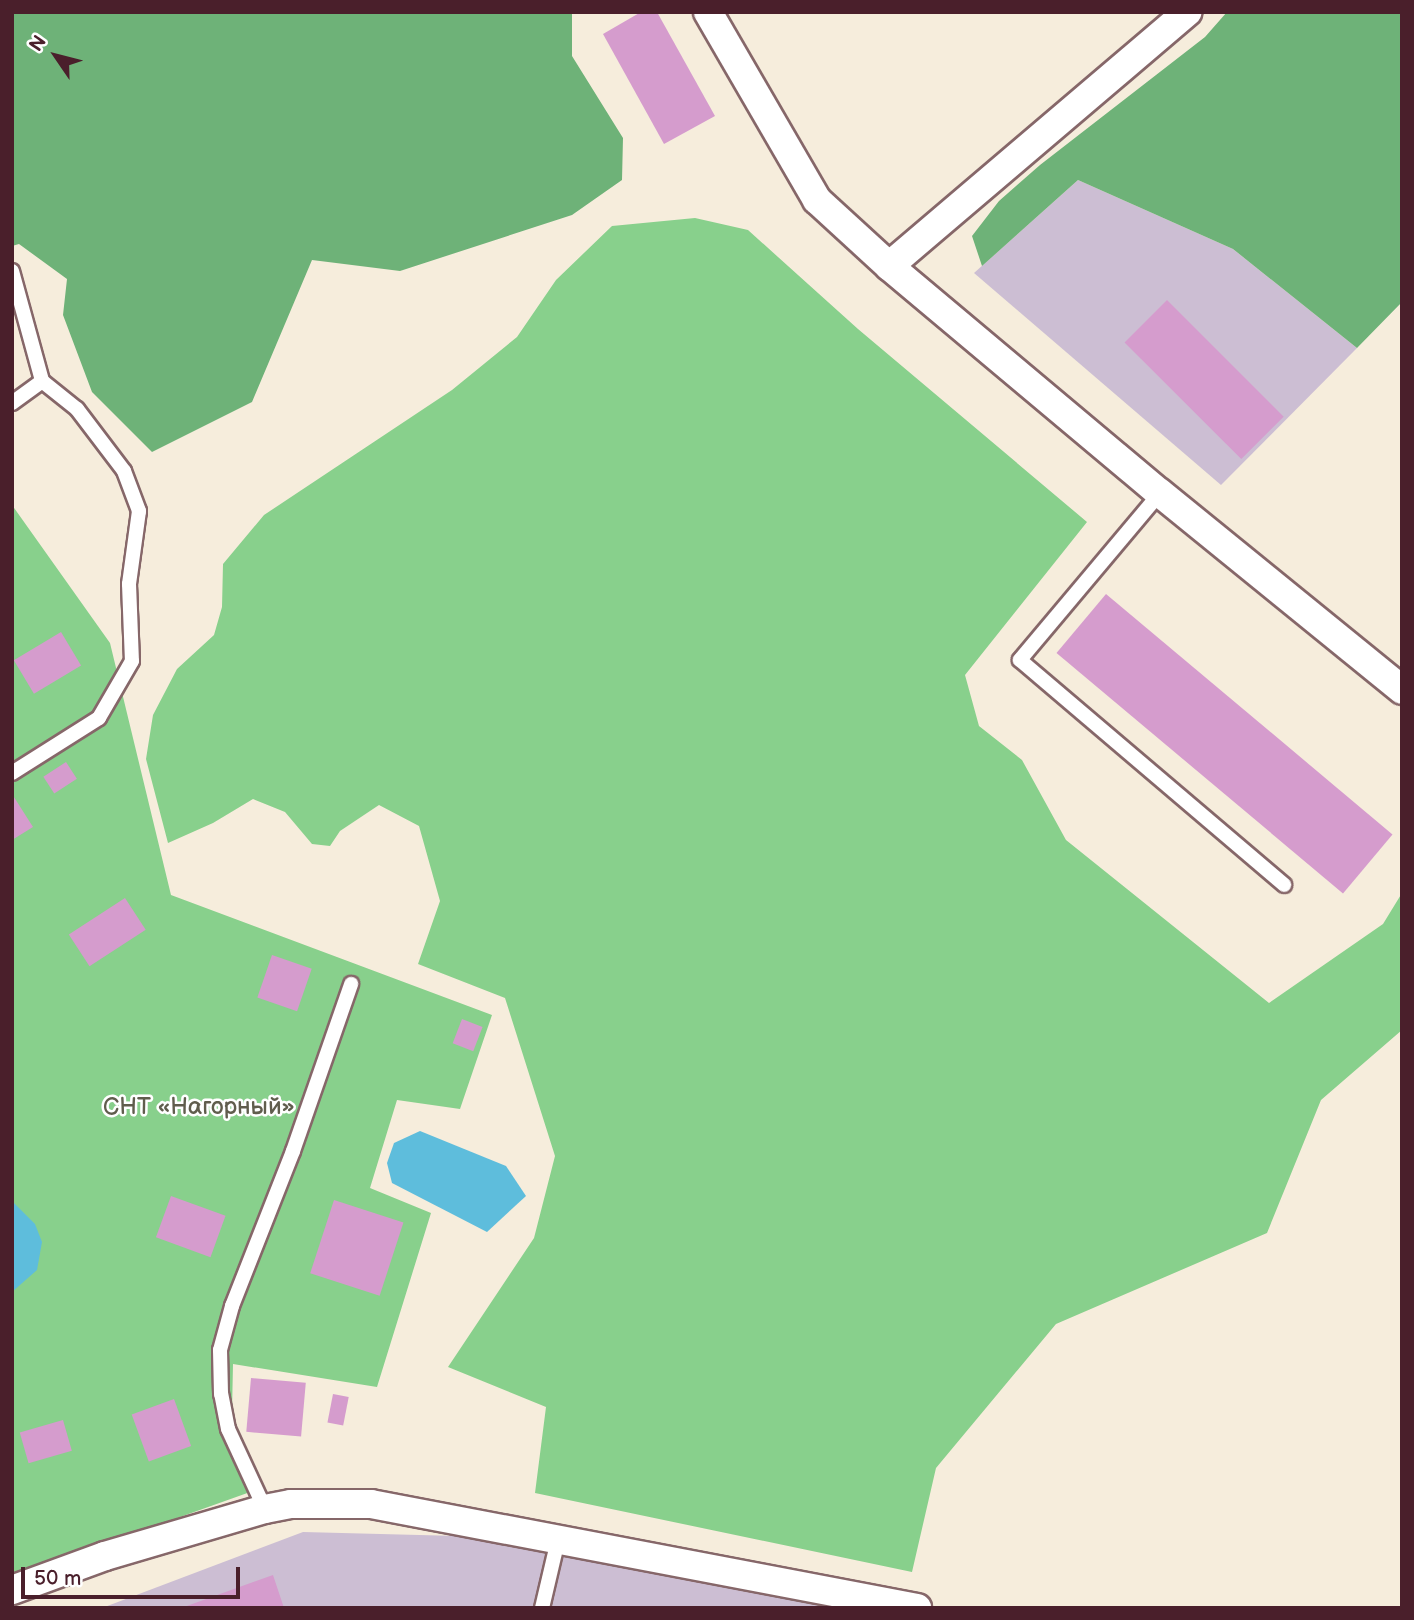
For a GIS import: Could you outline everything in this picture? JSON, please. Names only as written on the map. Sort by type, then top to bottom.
[{"type":"street","points":[[708,12],[817,200],[889,265],[1160,493],[1402,690]]},
{"type":"street","points":[[889,265],[1187,12]]},
{"type":"street","points":[[12,1590],[105,1556],[278,1507],[371,1504],[558,1540],[823,1600],[917,1608]]},
{"type":"lane","points":[[12,271],[42,381],[77,409],[124,471],[139,510],[128,584],[132,661],[99,718],[12,773]]},
{"type":"lane","points":[[12,403],[42,381]]},
{"type":"lane","points":[[1160,493],[1020,660],[1284,885]]},
{"type":"lane","points":[[278,1507],[228,1429],[221,1394],[220,1350],[232,1306],[293,1151],[351,984]]},
{"type":"lane","points":[[542,1608],[558,1540]]},
{"type":"shaded area","points":[[1078,180],[1233,249],[1357,348],[1221,485],[974,273]]},
{"type":"shaded area","points":[[303,1532],[458,1536],[846,1608],[102,1608]]},
{"type":"green space","points":[[12,12],[572,12],[572,56],[623,138],[622,180],[572,215],[400,271],[312,260],[252,402],[152,452],[92,392],[63,315],[67,279],[19,244],[12,246]]},
{"type":"green space","points":[[1227,12],[1402,12],[1402,302],[1357,348],[1233,249],[1078,180],[982,266],[972,236],[999,201],[1040,165],[1205,37]]},
{"type":"green space","points":[[695,218],[748,230],[858,329],[1087,522],[965,675],[979,726],[1022,760],[1066,840],[1269,1003],[1383,924],[1402,893],[1402,1030],[1321,1100],[1267,1233],[1056,1324],[936,1468],[912,1572],[535,1493],[546,1407],[448,1367],[534,1238],[555,1156],[505,998],[418,964],[440,901],[419,826],[379,805],[340,831],[330,846],[312,844],[285,812],[253,799],[213,823],[168,843],[146,759],[153,715],[177,669],[214,635],[222,607],[223,564],[264,515],[452,390],[517,337],[556,280],[612,226]]},
{"type":"green space","name":"СНТ «Нагорный»","points":[[12,505],[110,643],[171,895],[492,1015],[460,1109],[397,1100],[370,1188],[431,1213],[377,1387],[233,1364],[232,1412],[253,1491],[12,1577]]},
{"type":"water","points":[[420,1131],[506,1166],[526,1196],[487,1232],[392,1183],[387,1163],[394,1143]]},
{"type":"water","points":[[12,1201],[35,1224],[42,1242],[37,1270],[12,1292]]},
{"type":"building","points":[[641,12],[657,12],[715,116],[664,144],[603,34]]},
{"type":"building","points":[[1167,300],[1284,417],[1241,459],[1125,342]]},
{"type":"building","points":[[1106,594],[1393,834],[1343,893],[1057,653]]},
{"type":"building","points":[[61,632],[81,665],[34,694],[14,660]]},
{"type":"building","points":[[66,762],[77,779],[54,793],[43,777]]},
{"type":"building","points":[[12,794],[33,827],[12,840]]},
{"type":"building","points":[[125,898],[146,930],[90,966],[69,934]]},
{"type":"building","points":[[272,955],[312,969],[297,1011],[257,998]]},
{"type":"building","points":[[462,1019],[483,1027],[473,1051],[453,1043]]},
{"type":"building","points":[[171,1196],[226,1216],[210,1257],[156,1237]]},
{"type":"building","points":[[334,1200],[403,1223],[380,1296],[310,1273]]},
{"type":"building","points":[[251,1378],[306,1383],[301,1437],[246,1432]]},
{"type":"building","points":[[333,1394],[349,1397],[343,1426],[327,1422]]},
{"type":"building","points":[[174,1399],[191,1446],[149,1461],[132,1414]]},
{"type":"building","points":[[63,1420],[72,1451],[29,1463],[20,1432]]},
{"type":"building","points":[[273,1575],[284,1608],[184,1608],[184,1607]]}]
